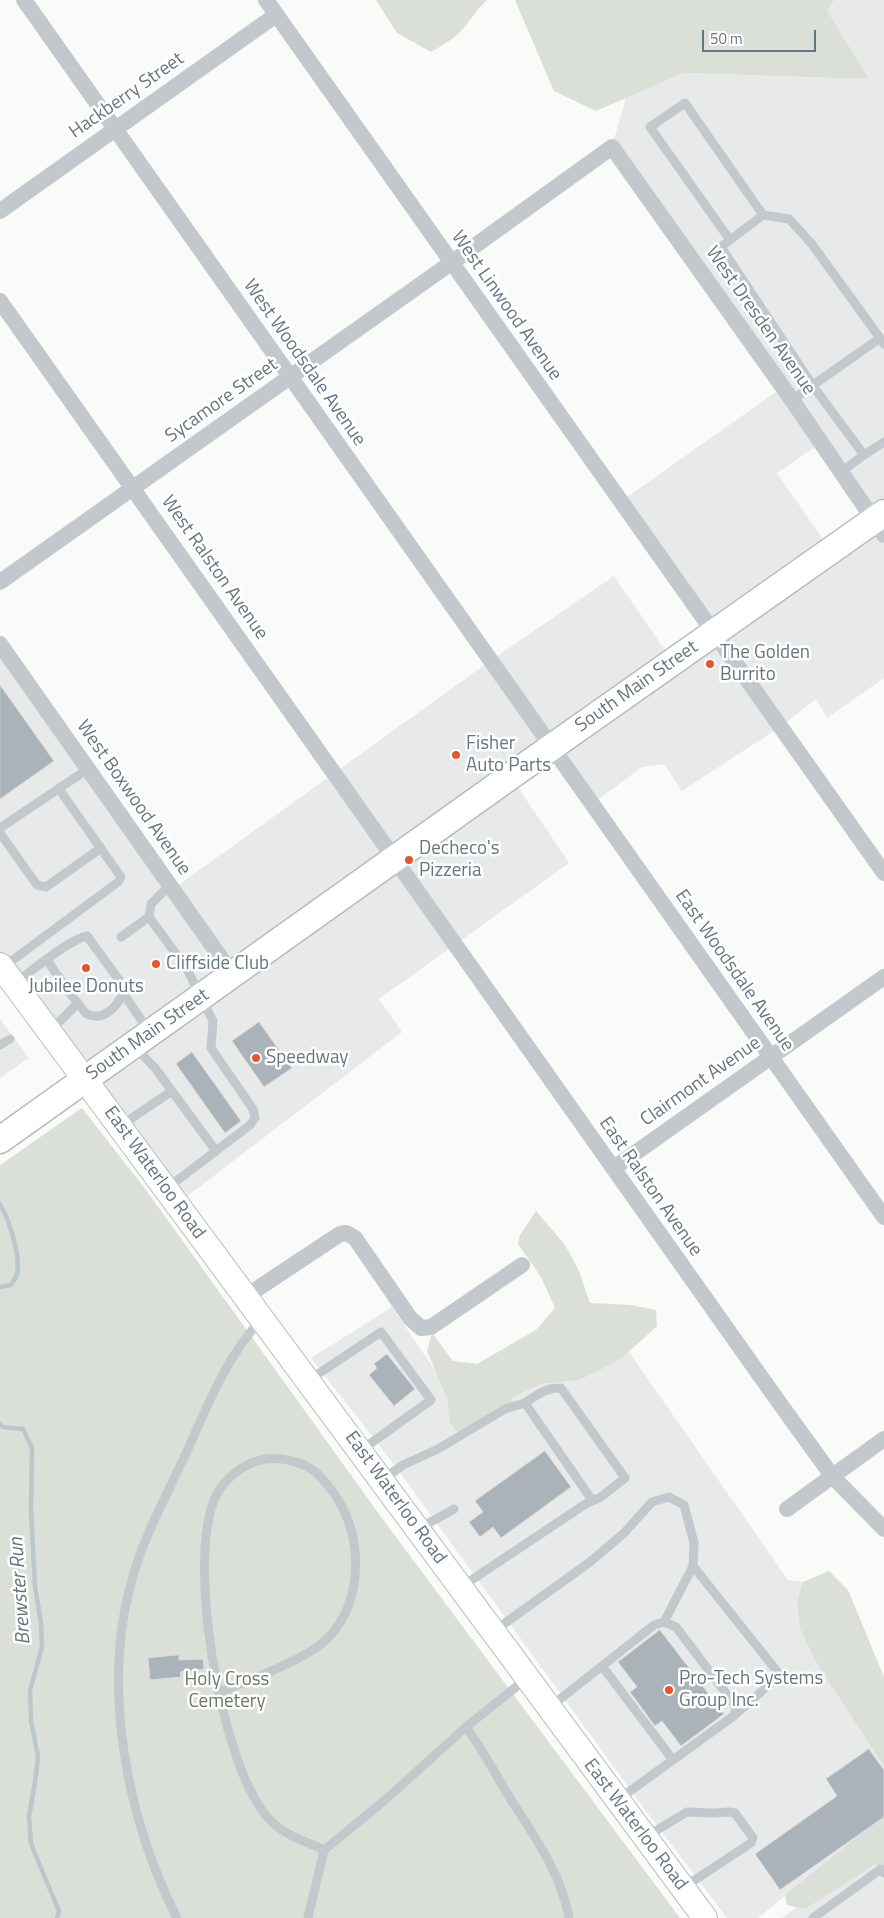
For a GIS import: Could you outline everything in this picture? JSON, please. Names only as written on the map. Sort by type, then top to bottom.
[{"type":"main road","name":"South Main Street","points":[[0,1140],[713,634],[881,523]]},
{"type":"main road","name":"East Waterloo Road","points":[[5,972],[245,1297],[263,1318],[704,1918]]},
{"type":"street","name":"West Woodsdale Avenue","points":[[24,0],[552,748]]},
{"type":"street","name":"West Linwood Avenue","points":[[266,0],[884,873]]},
{"type":"street","name":"Hackberry Street","points":[[0,211],[276,15]]},
{"type":"street","name":"Sycamore Street","points":[[0,582],[290,378],[612,146]]},
{"type":"street","name":"West Dresden Avenue","points":[[612,146],[841,472],[881,523]]},
{"type":"street","name":"West Ralston Avenue","points":[[0,301],[394,859]]},
{"type":"street","name":"West Boxwood Avenue","points":[[0,644],[233,974]]},
{"type":"street","name":"East Woodsdale Avenue","points":[[552,748],[884,1217]]},
{"type":"street","name":"East Ralston Avenue","points":[[394,859],[614,1168],[645,1215],[833,1477],[884,1529]]},
{"type":"street","name":"Clairmont Avenue","points":[[614,1168],[884,977]]},
{"type":"street","points":[[245,1297],[279,1276],[325,1242],[346,1233],[355,1238],[410,1318],[421,1328],[430,1327],[522,1265]]},
{"type":"street","points":[[787,1509],[884,1439]]},
{"type":"lane","points":[[730,240],[650,127],[685,103],[763,215]]},
{"type":"lane","points":[[792,400],[813,386],[882,341],[811,243],[789,219],[763,215],[721,247],[813,386],[864,456]]},
{"type":"lane","points":[[841,472],[884,442]]},
{"type":"lane","points":[[0,828],[88,769]]},
{"type":"lane","points":[[5,972],[118,882],[121,877],[59,789]]},
{"type":"lane","points":[[0,833],[36,885],[46,887],[101,848]]},
{"type":"lane","points":[[121,937],[148,917],[151,904],[170,885]]},
{"type":"lane","points":[[148,917],[188,969],[213,1021],[211,1048],[253,1109],[255,1118],[250,1126],[166,1189]]},
{"type":"lane","points":[[5,972],[47,960],[79,937],[87,936],[119,980],[155,1068],[216,1151]]},
{"type":"lane","points":[[47,960],[86,1013],[97,1016],[110,1012],[118,1005],[123,993]]},
{"type":"lane","points":[[49,1032],[78,1003]]},
{"type":"lane","points":[[0,1046],[10,1038]]},
{"type":"lane","points":[[120,1126],[172,1091]]},
{"type":"lane","points":[[177,1918],[152,1858],[130,1786],[121,1727],[118,1691],[122,1624],[132,1579],[151,1530],[227,1364],[246,1335],[263,1318]]},
{"type":"lane","points":[[308,1380],[381,1332],[432,1400],[360,1450]]},
{"type":"lane","points":[[382,1480],[402,1465],[438,1449],[505,1409],[525,1403],[544,1390],[561,1388],[625,1478],[600,1497],[592,1500],[460,1587]]},
{"type":"lane","points":[[525,1403],[592,1500]]},
{"type":"lane","points":[[219,1693],[314,1649],[330,1636],[347,1606],[355,1580],[356,1554],[351,1526],[342,1506],[324,1480],[315,1472],[296,1462],[281,1458],[268,1459],[247,1465],[226,1481],[217,1494],[212,1506],[207,1543],[206,1615],[219,1693],[236,1755],[250,1788],[260,1807],[273,1823],[282,1830],[324,1850]]},
{"type":"lane","points":[[494,1632],[590,1562],[624,1533],[652,1502],[669,1497],[684,1504],[694,1543],[693,1566],[664,1622]]},
{"type":"lane","points":[[418,1529],[454,1509]]},
{"type":"lane","points":[[617,1801],[735,1715],[780,1676],[693,1566]]},
{"type":"lane","points":[[549,1707],[654,1625],[664,1622],[676,1627],[688,1642],[735,1705],[735,1715]]},
{"type":"lane","points":[[602,1666],[673,1760]]},
{"type":"lane","points":[[308,1918],[324,1850],[384,1801],[466,1727],[527,1678]]},
{"type":"lane","points":[[466,1727],[482,1749],[542,1849],[561,1886],[569,1918]]},
{"type":"lane","points":[[645,1838],[687,1812],[735,1813],[753,1838],[751,1844],[682,1888]]},
{"type":"lane","points":[[815,1917],[881,1869],[884,1873]]},
{"type":"shaded area","points":[[834,0],[884,0],[884,678],[827,718],[816,699],[780,727],[682,791],[664,764],[642,767],[592,804],[552,748],[511,777],[569,863],[379,999],[402,1032],[177,1204],[0,965],[0,644],[173,889],[490,661],[614,576],[673,662],[713,634],[620,502],[783,387],[612,146],[626,98],[684,73],[869,79],[826,11]],"holes":[[[821,443],[873,520],[831,551],[777,473]]]},
{"type":"shaded area","points":[[0,1019],[29,1058],[0,1078]]},
{"type":"shaded area","points":[[392,1307],[451,1394],[514,1405],[510,1398],[541,1384],[579,1380],[621,1359],[629,1352],[788,1580],[803,1582],[797,1601],[800,1629],[816,1662],[884,1767],[884,1817],[855,1838],[758,1918],[727,1918],[637,1799],[393,1463],[311,1358]]},
{"type":"shaded area","points":[[884,1846],[884,1918],[782,1918]]},
{"type":"green space","points":[[376,0],[487,0],[458,34],[431,52],[397,33]]},
{"type":"green space","points":[[515,0],[834,0],[827,11],[869,79],[684,73],[596,111],[554,91]]},
{"type":"green space","name":"Holy Cross Cemetery","points":[[82,1108],[146,1190],[384,1521],[680,1918],[0,1918],[0,1165]]},
{"type":"green space","points":[[536,1211],[565,1245],[579,1271],[590,1303],[630,1305],[656,1310],[657,1326],[621,1359],[579,1380],[541,1384],[511,1398],[514,1405],[458,1434],[450,1423],[447,1398],[427,1351],[432,1333],[453,1361],[477,1364],[536,1330],[555,1308],[541,1277],[518,1244],[520,1235]]},
{"type":"green space","points":[[829,1571],[848,1590],[884,1677],[884,1767],[816,1662],[800,1629],[797,1601],[803,1582]]},
{"type":"green space","points":[[884,1817],[884,1867],[874,1865],[805,1909],[787,1905],[785,1895]]},
{"type":"building","points":[[0,685],[54,761],[0,799]]},
{"type":"building","points":[[259,1022],[292,1068],[264,1087],[232,1041]]},
{"type":"building","points":[[192,1052],[241,1121],[225,1133],[176,1064]]},
{"type":"building","points":[[387,1354],[415,1389],[394,1406],[369,1375],[377,1368],[374,1364]]},
{"type":"building","points":[[545,1451],[571,1487],[501,1538],[493,1527],[480,1537],[469,1522],[483,1512],[475,1501]]},
{"type":"building","name":"Pro-Tech Systems Group Inc.","points":[[660,1630],[724,1714],[681,1746],[662,1721],[655,1726],[630,1692],[637,1687],[618,1662]]},
{"type":"building","points":[[179,1655],[179,1660],[203,1659],[204,1669],[180,1672],[181,1677],[150,1680],[148,1658]]},
{"type":"building","points":[[869,1749],[884,1770],[884,1817],[780,1890],[755,1854],[837,1796],[826,1779]]},
{"type":"waterway","name":"Brewster Run","points":[[0,1204],[16,1248],[18,1266],[17,1275],[11,1285],[0,1287]]},
{"type":"waterway","name":"Brewster Run","points":[[0,1424],[3,1427],[23,1429],[32,1448],[31,1511],[35,1586],[41,1623],[42,1647],[30,1691],[31,1721],[38,1756],[29,1817],[31,1844],[59,1911],[57,1918]]},
{"type":"place","name":"The Golden Burrito","points":[[710,664]]},
{"type":"place","name":"Fisher Auto Parts","points":[[456,755]]},
{"type":"place","name":"Decheco's Pizzeria","points":[[409,860]]},
{"type":"place","name":"Cliffside Club","points":[[156,964]]},
{"type":"place","name":"Jubilee Donuts","points":[[86,968]]},
{"type":"place","name":"Speedway","points":[[256,1058]]},
{"type":"place","name":"Pro-Tech Systems Group Inc.","points":[[669,1690]]}]
